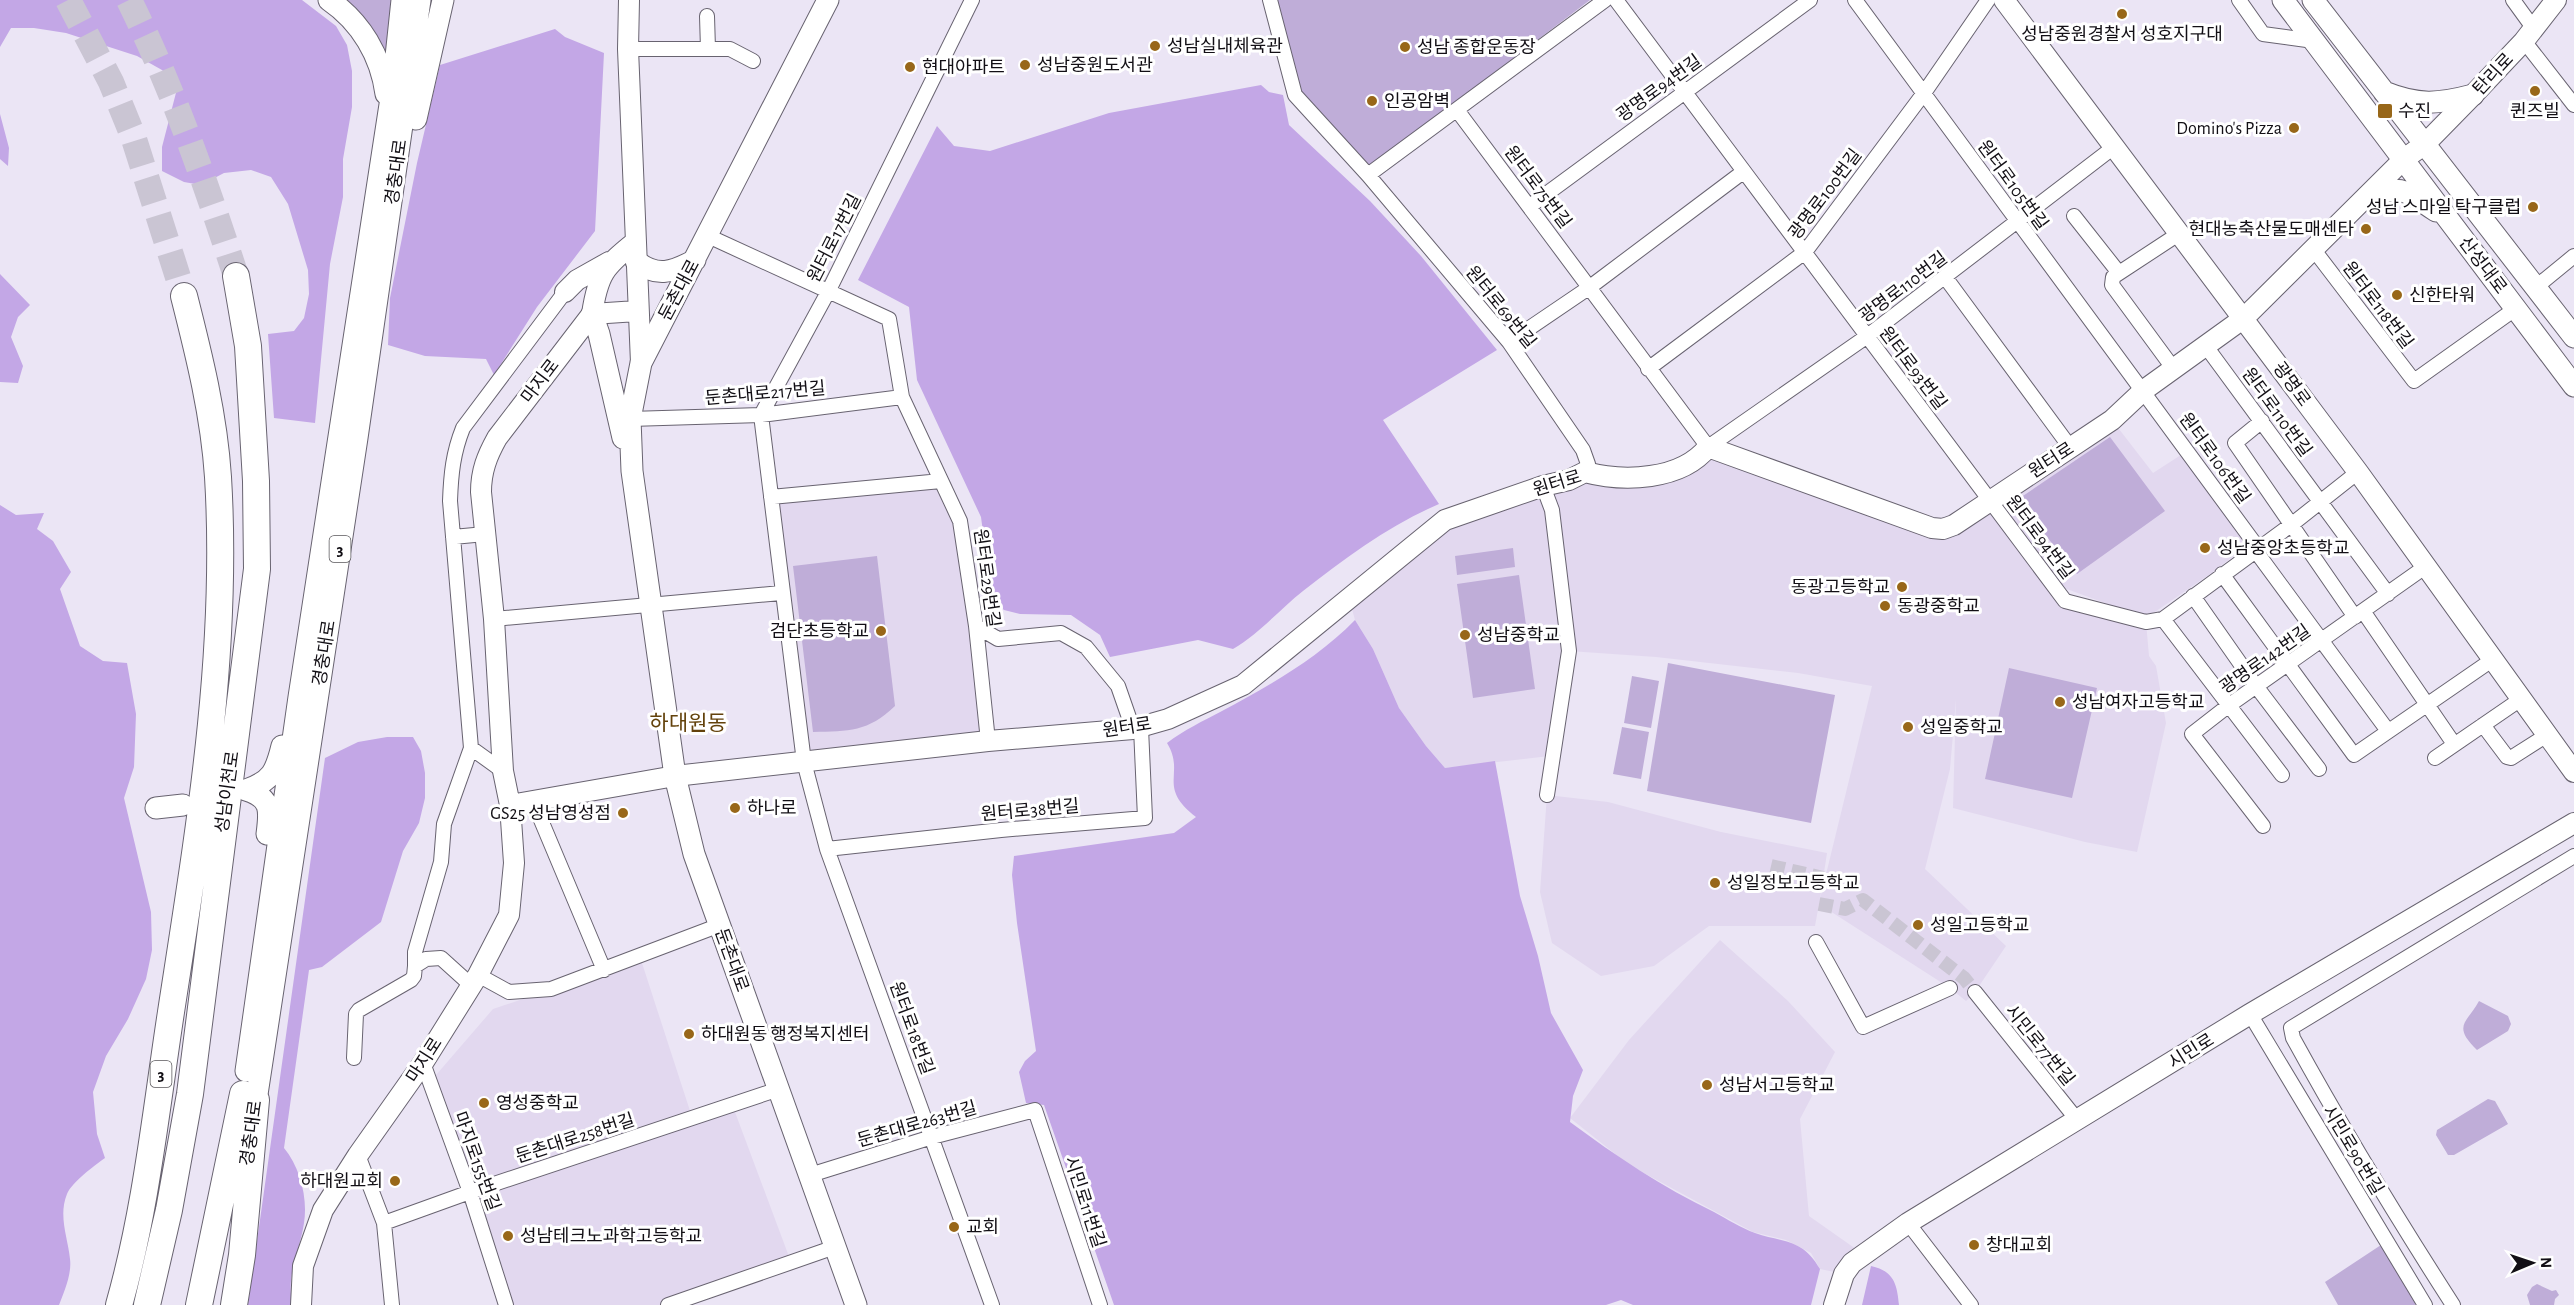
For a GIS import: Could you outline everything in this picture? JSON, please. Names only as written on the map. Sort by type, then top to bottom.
[{"type":"highway","name":"성남이천로","points":[[147,1305],[169,1210],[190,1094],[256,569],[256,481],[248,346],[236,276]]},
{"type":"highway","name":"성남이천로","points":[[119,1305],[128,1275],[145,1192],[193,873],[205,778],[218,624],[220,549],[218,475],[204,373],[184,296]]},
{"type":"highway","points":[[199,1305],[250,1096]]},
{"type":"highway","points":[[234,1305],[242,1255],[250,1096]]},
{"type":"main road","points":[[329,0],[357,23],[382,69],[386,93],[386,132]]},
{"type":"main road","name":"경충대로","points":[[226,1305],[250,1096],[262,945],[386,132],[402,0]]},
{"type":"main road","name":"경충대로","points":[[212,1305],[250,1096],[357,438],[420,0]]},
{"type":"main road","points":[[357,438],[375,362],[417,111],[443,0]]},
{"type":"main road","points":[[629,0],[628,49],[641,363]]},
{"type":"main road","name":"둔촌대로","points":[[828,0],[641,363],[630,419],[632,471],[675,776],[694,854],[856,1305]]},
{"type":"main road","name":"광명로","points":[[2004,0],[2358,472],[2574,772]]},
{"type":"main road","name":"산성대로","points":[[2283,0],[2574,386]]},
{"type":"main road","name":"산성대로","points":[[2313,0],[2574,338]]},
{"type":"main road","name":"탄리로","points":[[2425,144],[2529,35],[2556,0]]},
{"type":"main road","points":[[2384,92],[2414,102],[2432,103],[2473,95]]},
{"type":"main road","name":"원터로","points":[[675,776],[988,741],[1137,728],[1168,719],[1243,685],[1445,520],[1543,486],[1569,480],[1585,472],[1605,477],[1654,475],[1671,471],[1700,457],[1708,447],[1932,528],[1943,529],[1954,525],[2112,420],[2144,390],[2244,318],[2404,159],[2425,144]]},
{"type":"main road","points":[[2367,197],[2385,190],[2396,189],[2411,194],[2450,220]]},
{"type":"main road","points":[[636,252],[648,270],[663,272],[680,268],[695,260]]},
{"type":"main road","points":[[565,292],[577,280],[609,262],[636,252]]},
{"type":"main road","points":[[592,314],[596,285],[609,262]]},
{"type":"main road","points":[[565,292],[575,290],[584,293],[590,301],[632,471]]},
{"type":"main road","points":[[592,314],[638,311]]},
{"type":"main road","name":"마지로","points":[[301,1305],[303,1266],[323,1210],[358,1155],[423,1063],[475,980],[509,915],[514,863],[510,805],[504,771],[481,474],[497,438],[592,314]]},
{"type":"main road","points":[[262,945],[262,879],[269,814],[263,797],[246,790],[266,782],[278,764],[287,725],[299,697]]},
{"type":"main road","points":[[510,805],[675,776]]},
{"type":"main road","points":[[156,808],[183,805]]},
{"type":"main road","name":"시민로","points":[[1834,1305],[1844,1274],[1852,1263],[1908,1223],[2250,1014],[2574,823]]},
{"type":"street","name":"원터로17번길","points":[[761,415],[828,292],[972,0]]},
{"type":"street","name":"원터로69번길","points":[[1270,0],[1295,95],[1368,175],[1509,342],[1583,450],[1588,464],[1585,472]]},
{"type":"street","points":[[1368,175],[1605,0]]},
{"type":"street","name":"원터로93번길","points":[[1616,0],[1686,90],[1743,172],[1990,500]]},
{"type":"street","name":"광명로94번길","points":[[1530,206],[1810,0]]},
{"type":"street","name":"원터로105번길","points":[[1855,0],[2144,390]]},
{"type":"street","name":"광명로100번길","points":[[1648,369],[1805,252],[1924,93],[1988,0]]},
{"type":"street","points":[[2239,0],[2263,34],[2314,41]]},
{"type":"street","points":[[2513,0],[2529,35],[2574,105]]},
{"type":"street","points":[[707,16],[708,49]]},
{"type":"street","points":[[628,49],[730,49],[753,61]]},
{"type":"street","name":"원터로75번길","points":[[1456,110],[1590,286],[1648,369],[1708,447]]},
{"type":"street","name":"광명로110번길","points":[[1708,447],[1866,337],[2114,147]]},
{"type":"street","points":[[1509,342],[1590,286],[1743,172]]},
{"type":"street","points":[[2074,216],[2119,273]]},
{"type":"street","points":[[2173,368],[2112,285],[2113,276],[2180,233]]},
{"type":"street","points":[[708,236],[828,292]]},
{"type":"street","name":"원터로118번길","points":[[2314,250],[2414,381],[2516,309]]},
{"type":"street","points":[[2536,287],[2574,256]]},
{"type":"street","points":[[1945,276],[2070,447]]},
{"type":"street","points":[[354,1058],[356,1014],[359,1010],[411,980],[414,975],[415,952],[441,862],[444,824],[471,748],[450,501],[454,450],[463,428],[565,292]]},
{"type":"street","name":"원터로29번길","points":[[828,292],[889,319],[902,397],[960,521],[976,626],[988,741]]},
{"type":"street","name":"원터로110번길","points":[[2205,345],[2388,594]]},
{"type":"street","name":"원터로106번길","points":[[2144,390],[2388,731]]},
{"type":"street","name":"둔촌대로217번길","points":[[630,419],[761,415],[902,397]]},
{"type":"street","points":[[761,415],[781,593],[804,762]]},
{"type":"street","points":[[2262,421],[2235,443],[2291,525],[2428,704],[2454,744]]},
{"type":"street","points":[[2282,775],[2163,619],[2291,525],[2358,472]]},
{"type":"street","points":[[771,497],[941,481]]},
{"type":"street","points":[[1543,486],[1552,510],[1569,651],[1547,795]]},
{"type":"street","name":"원터로94번길","points":[[1990,500],[2065,601],[2146,622],[2163,619]]},
{"type":"street","points":[[453,537],[485,534]]},
{"type":"street","name":"광명로142번길","points":[[2263,826],[2192,734],[2425,567]]},
{"type":"street","points":[[2222,574],[2354,755],[2492,660]]},
{"type":"street","points":[[494,619],[781,593]]},
{"type":"street","points":[[2193,596],[2256,686],[2319,768]]},
{"type":"street","points":[[976,626],[998,639],[1061,633],[1086,646],[1118,686],[1137,728]]},
{"type":"street","points":[[2435,758],[2521,699]]},
{"type":"street","points":[[2484,725],[2506,757],[2511,758],[2547,735]]},
{"type":"street","name":"원터로38번길","points":[[827,849],[1001,830],[1145,818],[1137,728]]},
{"type":"street","points":[[471,748],[504,771]]},
{"type":"street","name":"원터로18번길","points":[[804,762],[827,849],[992,1305]]},
{"type":"street","points":[[532,801],[604,970]]},
{"type":"street","points":[[2452,1305],[2320,1085],[2293,1038],[2291,1028],[2574,856]]},
{"type":"street","points":[[415,966],[426,959],[441,958],[475,980],[508,992],[551,989],[720,926]]},
{"type":"street","points":[[1816,942],[1863,1027],[1950,988]]},
{"type":"street","name":"시민로77번길","points":[[1975,992],[2078,1121]]},
{"type":"street","name":"시민로90번길","points":[[2250,1014],[2425,1305]]},
{"type":"street","name":"마지로155번길","points":[[423,1063],[471,1192],[506,1305]]},
{"type":"street","name":"둔촌대로258번길","points":[[384,1223],[779,1089]]},
{"type":"street","name":"둔촌대로263번길","points":[[810,1175],[932,1137],[1035,1110]]},
{"type":"street","name":"시민로11번길","points":[[1035,1110],[1098,1304]]},
{"type":"street","points":[[358,1155],[384,1223],[392,1305]]},
{"type":"street","points":[[1908,1223],[1971,1305]]},
{"type":"street","points":[[668,1305],[835,1247]]},
{"type":"street","points":[[710,1291],[715,1305]]},
{"type":"shaded area","points":[[0,0],[302,0],[336,26],[347,45],[352,71],[352,107],[343,159],[343,197],[330,264],[315,423],[274,418],[268,334],[294,331],[304,318],[309,294],[308,270],[288,204],[271,177],[251,170],[224,173],[201,185],[184,182],[162,171],[162,147],[178,85],[162,70],[137,56],[66,33],[34,28],[11,28],[0,47]]},
{"type":"shaded area","points":[[341,0],[394,0],[388,73]]},
{"type":"shaded area","name":"성남 종합운동장","points":[[1271,0],[1590,0],[1368,168],[1295,95]]},
{"type":"shaded area","points":[[555,29],[565,37],[604,53],[595,231],[537,307],[494,375],[486,359],[425,356],[388,345],[390,298],[417,163],[440,65]]},
{"type":"shaded area","points":[[1261,85],[1269,92],[1283,95],[1289,125],[1370,201],[1421,256],[1497,350],[1383,420],[1439,504],[1403,522],[1352,555],[1303,591],[1261,629],[1233,649],[1198,640],[1110,657],[1100,635],[1071,615],[1020,614],[1004,610],[992,599],[981,517],[917,380],[909,307],[858,280],[937,126],[954,146],[990,151],[1109,113]]},
{"type":"shaded area","points":[[0,114],[9,148],[8,166],[0,159]]},
{"type":"shaded area","points":[[0,274],[30,305],[18,317],[11,337],[23,366],[18,383],[0,382]]},
{"type":"shaded area","points":[[2112,420],[2153,473],[2184,453],[2250,543],[2213,572],[2146,618],[2064,588],[1996,501]]},
{"type":"shaded area","points":[[2110,437],[2165,511],[2077,574],[2017,500]]},
{"type":"shaded area","points":[[1714,450],[1938,529],[1990,500],[2065,601],[2146,622],[2149,656],[2156,666],[2166,723],[2137,852],[2085,842],[1953,808],[1956,699],[1950,769],[1925,869],[2006,946],[1975,992],[1966,1001],[1950,988],[1819,904],[1815,926],[1709,926],[1654,966],[1601,976],[1552,943],[1540,892],[1547,795],[1608,802],[1721,832],[1827,853],[1820,899],[1872,686],[1798,673],[1656,657],[1569,651],[1549,756],[1445,768],[1399,708],[1373,649],[1355,620],[1349,598],[1445,520],[1585,472],[1655,475]]},
{"type":"shaded area","name":"검단초등학교","points":[[941,481],[960,521],[988,741],[804,762],[771,497]]},
{"type":"shaded area","points":[[0,505],[16,515],[44,513],[37,529],[53,541],[71,572],[60,589],[80,646],[103,661],[127,663],[136,714],[134,767],[124,798],[151,912],[152,950],[146,979],[128,1019],[106,1056],[93,1092],[97,1134],[105,1158],[74,1184],[64,1202],[63,1219],[70,1271],[59,1305],[0,1305]]},
{"type":"shaded area","points":[[1513,548],[1515,567],[1457,575],[1455,556]]},
{"type":"shaded area","points":[[877,556],[895,706],[885,715],[867,725],[848,730],[813,732],[793,566]]},
{"type":"shaded area","points":[[1519,575],[1535,689],[1473,698],[1457,584]]},
{"type":"shaded area","points":[[1355,620],[1373,649],[1399,708],[1445,768],[1495,761],[1520,896],[1538,956],[1551,1013],[1583,1070],[1573,1096],[1570,1122],[1622,1159],[1676,1192],[1745,1229],[1792,1243],[1806,1252],[1820,1269],[1811,1305],[1633,1305],[1621,1300],[1606,1305],[1114,1305],[1044,1105],[1026,1103],[1019,1072],[1025,1061],[1036,1051],[1017,923],[1012,875],[1014,856],[1174,833],[1196,817],[1177,797],[1174,788],[1174,763],[1167,743],[1309,659]]},
{"type":"shaded area","points":[[1668,663],[1835,695],[1811,823],[1647,791]]},
{"type":"shaded area","points":[[2009,668],[2097,688],[2072,798],[1985,779]]},
{"type":"shaded area","points":[[1632,676],[1659,681],[1651,728],[1624,723]]},
{"type":"shaded area","points":[[1622,727],[1649,732],[1641,779],[1613,774]]},
{"type":"shaded area","points":[[387,737],[413,737],[421,751],[425,773],[425,798],[419,823],[403,851],[381,922],[322,967],[309,970],[284,1148],[302,1183],[305,1203],[304,1223],[292,1274],[293,1305],[248,1305],[325,758],[358,742]]},
{"type":"shaded area","name":"성남서고등학교","points":[[1720,940],[1788,1001],[1835,1052],[1800,1119],[1809,1216],[1863,1254],[1844,1274],[1820,1269],[1811,1253],[1786,1240],[1753,1232],[1629,1165],[1570,1118],[1629,1040]]},
{"type":"shaded area","points":[[641,960],[692,1117],[732,1104],[791,1262],[664,1305],[506,1305],[430,1082],[493,1009]]},
{"type":"shaded area","points":[[2479,1001],[2508,1016],[2511,1024],[2508,1031],[2477,1050],[2469,1042],[2463,1029]]},
{"type":"shaded area","points":[[2488,1099],[2495,1101],[2508,1124],[2454,1155],[2448,1155],[2436,1135],[2437,1130]]},
{"type":"shaded area","points":[[2381,1245],[2416,1301],[2415,1305],[2338,1305],[2325,1282]]},
{"type":"shaded area","points":[[1871,1266],[1885,1271],[1893,1280],[1899,1305],[1862,1305]]},
{"type":"shaded area","points":[[2537,1284],[2552,1291],[2556,1290],[2559,1295],[2554,1305],[2530,1305],[2527,1295]]},
{"type":"tunnel","points":[[68,0],[111,82],[133,136],[184,296]]},
{"type":"tunnel","points":[[129,0],[160,67],[187,136],[236,276]]},
{"type":"tunnel","points":[[1771,866],[1823,878]]},
{"type":"tunnel","points":[[1819,904],[1845,909],[1863,900],[1964,978],[1975,992]]},
{"type":"place","name":"성남중원경찰서 성호지구대","points":[[2122,14]]},
{"type":"place","name":"성남실내체육관","points":[[1155,46]]},
{"type":"place","name":"성남 종합운동장","points":[[1405,47]]},
{"type":"place","name":"성남중원도서관","points":[[1025,65]]},
{"type":"place","name":"현대아파트","points":[[910,67]]},
{"type":"place","name":"퀸즈빌","points":[[2535,91]]},
{"type":"place","name":"인공암벽","points":[[1372,101]]},
{"type":"place","name":"수진","points":[[2385,111]]},
{"type":"place","name":"Domino's Pizza","points":[[2294,128]]},
{"type":"place","name":"성남 스마일 탁구클럽","points":[[2533,207]]},
{"type":"place","name":"현대농축산물도매센타","points":[[2366,229]]},
{"type":"place","name":"신한타워","points":[[2397,295]]},
{"type":"place","name":"성남중앙초등학교","points":[[2205,548]]},
{"type":"place","name":"동광고등학교","points":[[1902,587]]},
{"type":"place","name":"동광중학교","points":[[1885,606]]},
{"type":"place","name":"검단초등학교","points":[[881,631]]},
{"type":"place","name":"성남중학교","points":[[1465,635]]},
{"type":"place","name":"성남여자고등학교","points":[[2060,702]]},
{"type":"place","name":"성일중학교","points":[[1908,727]]},
{"type":"place","name":"하나로","points":[[735,808]]},
{"type":"place","name":"GS25 성남영성점","points":[[623,813]]},
{"type":"place","name":"성일정보고등학교","points":[[1715,883]]},
{"type":"place","name":"성일고등학교","points":[[1918,925]]},
{"type":"place","name":"하대원동 행정복지센터","points":[[689,1034]]},
{"type":"place","name":"성남서고등학교","points":[[1707,1085]]},
{"type":"place","name":"영성중학교","points":[[484,1103]]},
{"type":"place","name":"하대원교회","points":[[395,1181]]},
{"type":"place","name":"교회","points":[[954,1227]]},
{"type":"place","name":"성남테크노과학고등학교","points":[[508,1236]]},
{"type":"place","name":"창대교회","points":[[1974,1245]]},
{"type":"district","name":"하대원동","points":[[688,723]]}]
